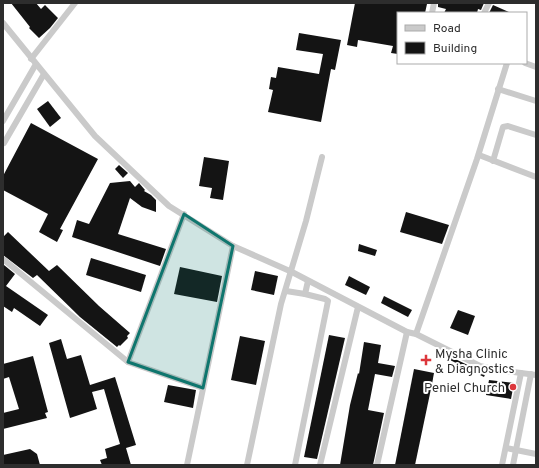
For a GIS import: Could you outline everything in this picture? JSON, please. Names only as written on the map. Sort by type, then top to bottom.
[{"type":"street","points":[[3,121],[34,61],[75,3]]},
{"type":"street","points":[[484,12],[489,3]]},
{"type":"street","points":[[3,23],[95,136],[170,206],[233,246],[292,272],[407,332],[416,334],[480,366],[492,369],[534,374],[513,465]]},
{"type":"street","points":[[416,334],[479,155],[507,64]]},
{"type":"street","points":[[4,143],[44,74]]},
{"type":"street","points":[[498,89],[536,102]]},
{"type":"street","points":[[494,161],[503,127],[508,126],[536,135]]},
{"type":"street","points":[[479,155],[536,177]]},
{"type":"street","points":[[247,465],[276,328],[322,157]]},
{"type":"street","points":[[128,362],[184,214]]},
{"type":"street","points":[[186,465],[233,246]]},
{"type":"street","points":[[3,259],[128,362],[203,388]]},
{"type":"street","points":[[305,294],[308,281]]},
{"type":"street","points":[[286,291],[305,294],[328,301],[295,465]]},
{"type":"street","points":[[320,465],[358,307]]},
{"type":"street","points":[[378,465],[407,332]]},
{"type":"street","points":[[502,465],[521,373]]},
{"type":"street","points":[[506,448],[536,454]]},
{"type":"highlighted area","points":[[184,214],[233,246],[203,388],[128,362]]},
{"type":"building","points":[[11,3],[36,3],[41,9],[45,5],[58,18],[39,38],[29,28],[30,27]]},
{"type":"building","points":[[355,3],[427,4],[425,12],[397,12],[397,54],[391,53],[393,46],[358,40],[357,47],[347,45]]},
{"type":"building","points":[[438,3],[484,3],[481,10],[478,9],[477,12],[444,12],[446,9],[438,7]]},
{"type":"building","points":[[493,5],[509,12],[490,12]]},
{"type":"building","points":[[299,33],[341,40],[335,70],[331,69],[321,122],[268,112],[273,90],[269,89],[271,77],[276,78],[278,67],[319,74],[323,54],[296,50]]},
{"type":"building","points":[[48,101],[61,118],[50,127],[37,109]]},
{"type":"building","points":[[31,123],[98,159],[60,229],[63,230],[57,242],[39,232],[48,214],[3,190],[3,176]]},
{"type":"building","points":[[204,157],[229,161],[223,200],[210,198],[212,188],[199,186]]},
{"type":"building","points":[[119,165],[128,173],[123,178],[115,169]]},
{"type":"building","points":[[130,181],[135,187],[139,183],[145,190],[144,191],[156,200],[156,212],[142,207],[130,198],[118,234],[166,249],[160,266],[72,237],[77,220],[89,224],[110,183]]},
{"type":"building","points":[[406,212],[449,225],[442,244],[400,232]]},
{"type":"building","points":[[8,232],[49,271],[57,265],[99,306],[130,333],[127,336],[128,338],[117,347],[80,317],[37,275],[33,278],[3,255],[3,237]]},
{"type":"building","points":[[359,244],[377,250],[375,256],[358,251]]},
{"type":"building","points":[[91,258],[146,275],[141,292],[86,275]]},
{"type":"building","points":[[4,265],[15,274],[6,286],[48,315],[40,326],[14,308],[12,312],[3,306]]},
{"type":"building","points":[[180,267],[222,276],[217,302],[174,294]]},
{"type":"building","points":[[255,271],[278,276],[274,295],[251,290]]},
{"type":"building","points":[[349,276],[370,287],[366,295],[345,285]]},
{"type":"building","points":[[384,296],[412,310],[408,317],[381,303]]},
{"type":"building","points":[[458,310],[475,316],[468,335],[450,328]]},
{"type":"building","points":[[329,335],[345,338],[317,459],[304,457]]},
{"type":"building","points":[[240,336],[265,341],[256,385],[231,380]]},
{"type":"building","points":[[61,339],[67,359],[81,355],[90,385],[115,377],[136,445],[126,448],[131,465],[102,465],[100,460],[107,458],[105,449],[120,444],[104,389],[92,392],[97,409],[70,418],[49,343]]},
{"type":"building","points":[[364,342],[381,345],[378,363],[395,366],[392,377],[375,374],[368,410],[384,413],[373,465],[340,465],[350,405],[358,373],[359,374]]},
{"type":"building","points":[[447,355],[478,370],[486,372],[484,377],[446,358]]},
{"type":"building","points":[[33,356],[48,412],[45,413],[47,418],[3,429],[3,413],[19,409],[9,377],[3,379],[3,364]]},
{"type":"building","points":[[414,369],[434,373],[432,384],[415,465],[395,465]]},
{"type":"building","points":[[489,380],[514,383],[511,399],[486,395]]},
{"type":"building","points":[[168,385],[196,390],[193,408],[164,402]]},
{"type":"building","points":[[30,449],[37,454],[40,465],[3,465],[3,455]]},
{"type":"place","name":"Mysha Clinic & Diagnostics","points":[[426,360]]},
{"type":"place","name":"Peniel Church","points":[[513,387]]}]
